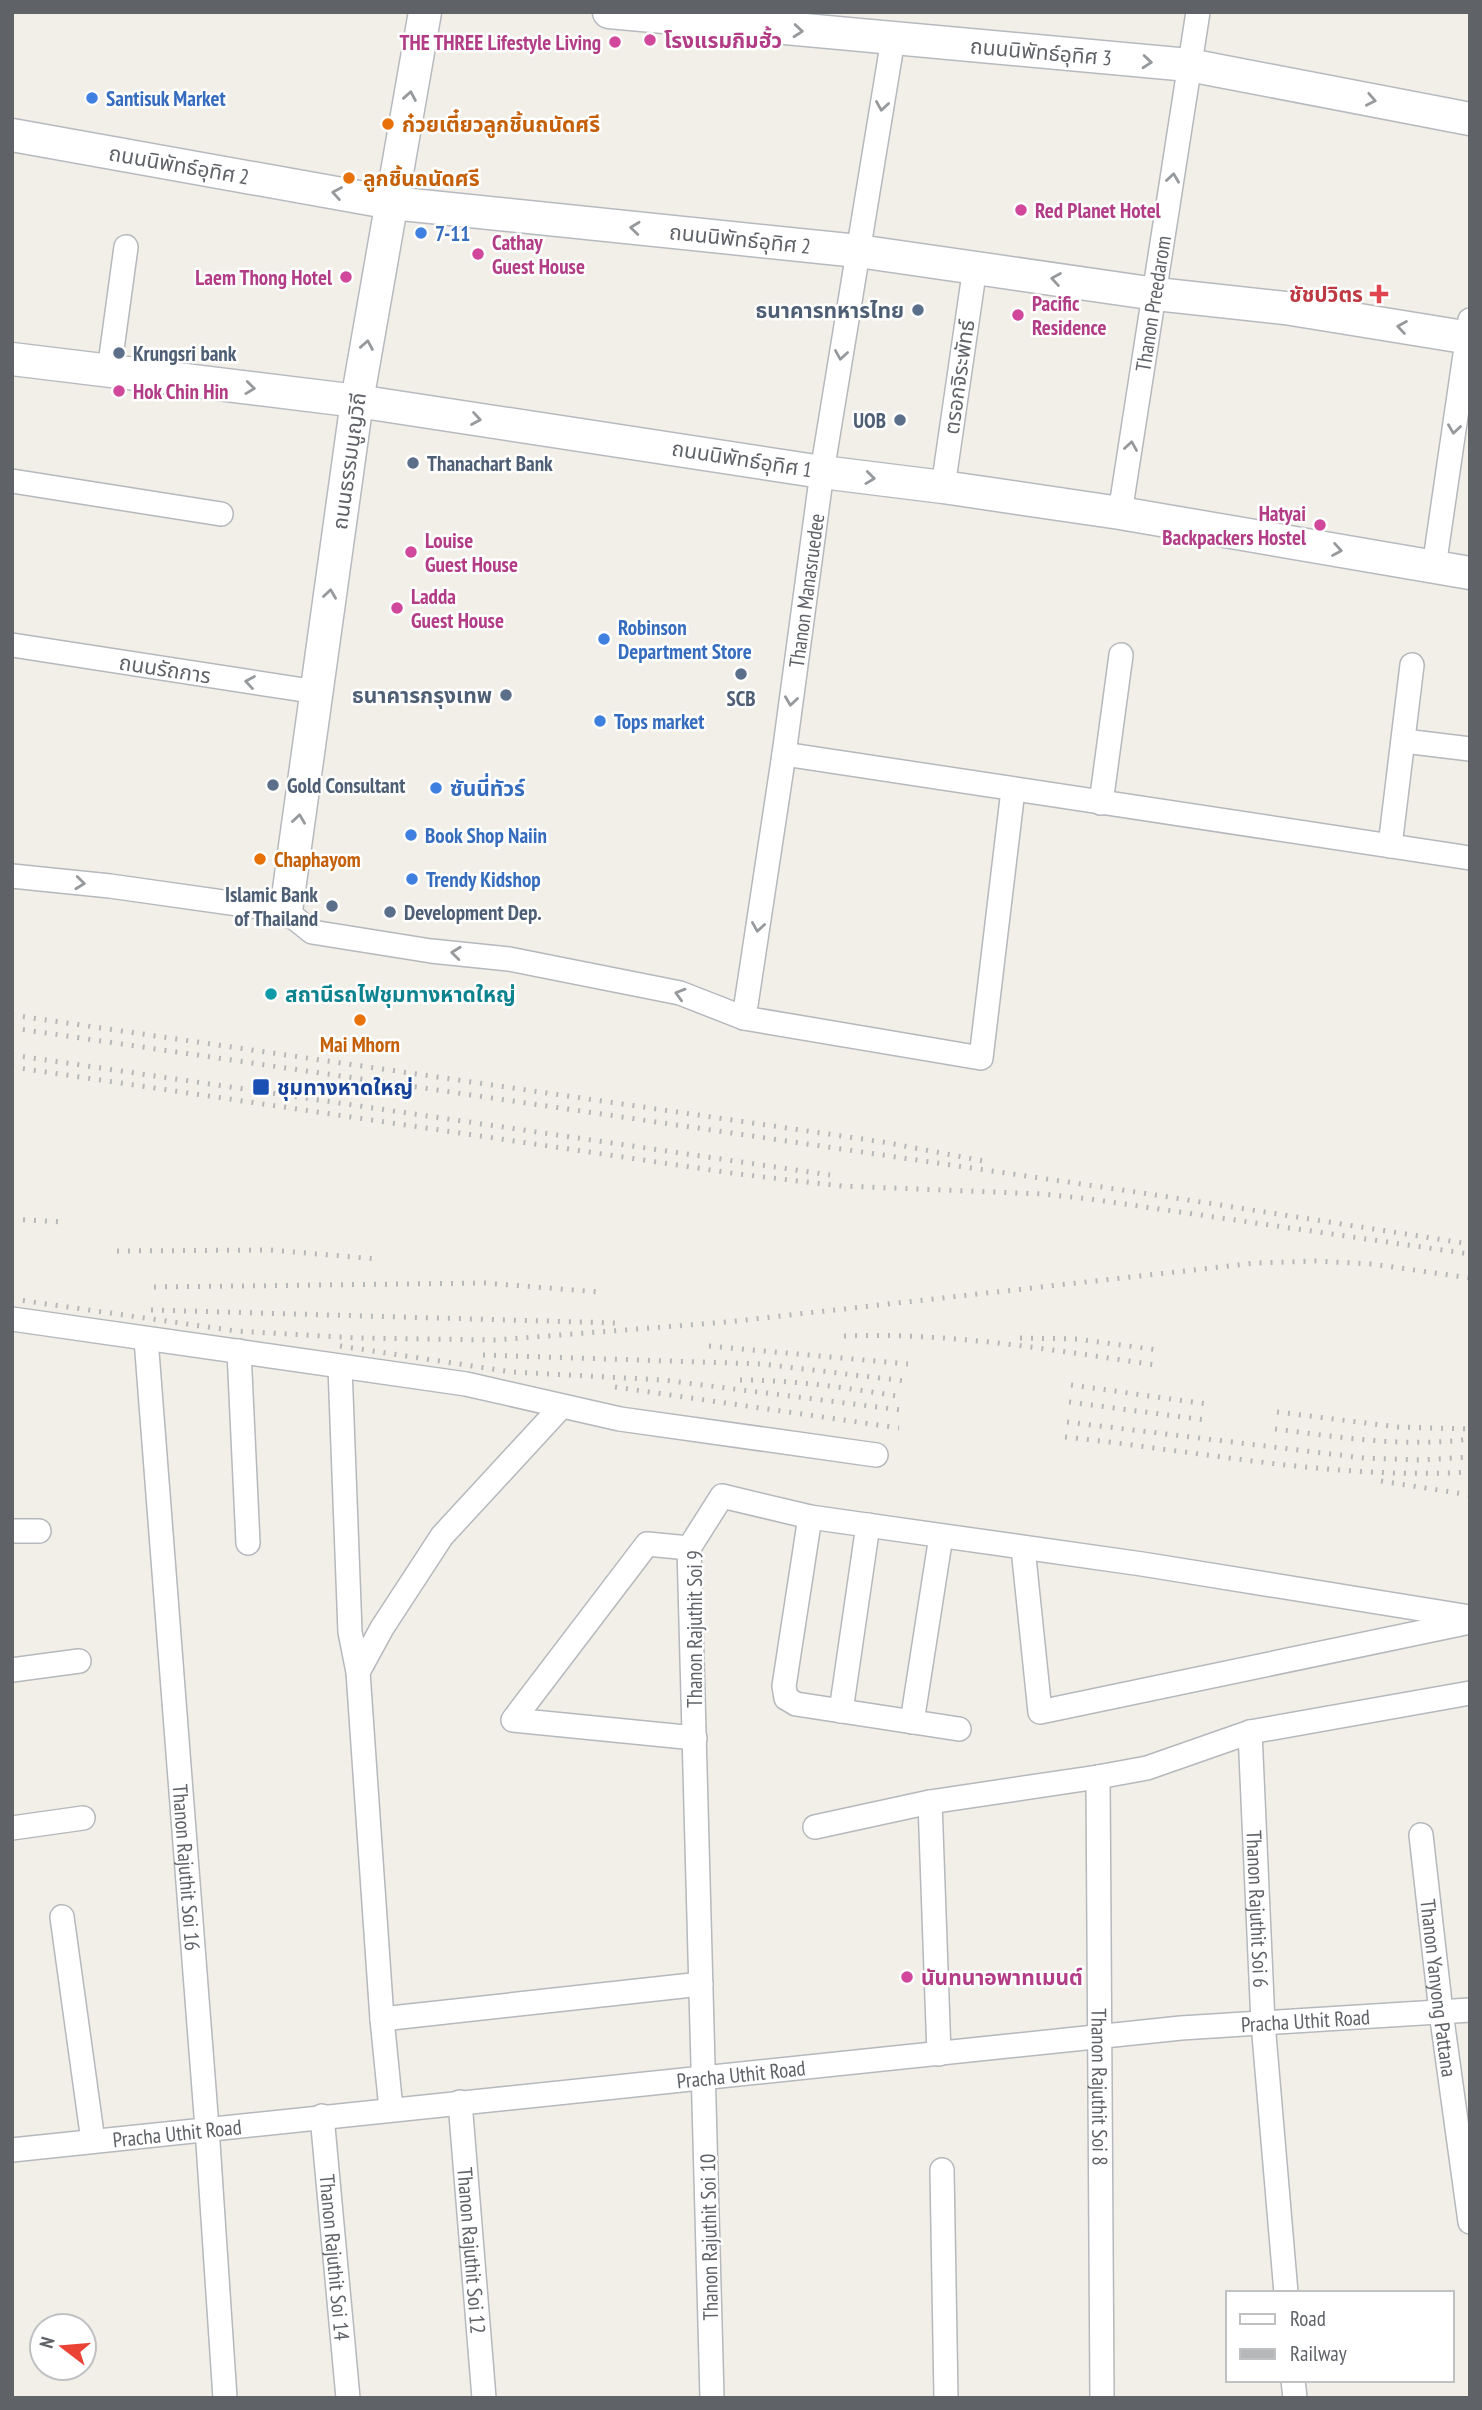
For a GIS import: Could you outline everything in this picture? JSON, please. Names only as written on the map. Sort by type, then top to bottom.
[{"type":"street","name":"ถนนธรรมนูญวิถี","points":[[286,911],[357,401],[425,12]]},
{"type":"street","name":"ถนนนิพัทธ์อุทิศ 3","points":[[608,12],[1189,65],[1470,119]]},
{"type":"street","name":"Thanon Preedarom","points":[[1120,513],[1198,12]]},
{"type":"street","name":"Thanon Manasruedee","points":[[744,1018],[784,754],[822,471],[893,39]]},
{"type":"street","name":"ถนนนิพัทธ์อุทิศ 2","points":[[12,135],[392,204],[858,251],[1156,294],[1469,332]]},
{"type":"street","points":[[110,371],[126,247]]},
{"type":"street","name":"ตรอกจิระพัทธ์","points":[[943,486],[975,267]]},
{"type":"street","points":[[1434,567],[1469,332]]},
{"type":"street","name":"ถนนนิพัทธ์อุทิศ 1","points":[[12,359],[357,401],[822,471],[943,486],[1120,513],[1470,573]]},
{"type":"street","points":[[12,481],[221,514]]},
{"type":"street","name":"ถนนรัถการ","points":[[12,645],[317,692]]},
{"type":"street","points":[[1101,803],[1121,655]]},
{"type":"street","points":[[1390,846],[1412,665]]},
{"type":"street","points":[[1404,741],[1470,748]]},
{"type":"street","points":[[784,754],[1470,858]]},
{"type":"street","points":[[12,876],[110,886],[286,911],[312,932],[431,951],[509,959],[680,993],[744,1018],[981,1058],[1013,790]]},
{"type":"street","points":[[12,1319],[466,1384],[620,1419],[876,1455]]},
{"type":"street","name":"Thanon Rajuthit Soi 16","points":[[146,1339],[207,2128],[225,2398]]},
{"type":"street","points":[[239,1351],[248,1543]]},
{"type":"street","points":[[340,1367],[350,1632],[358,1672],[382,2019],[391,2109]]},
{"type":"street","points":[[358,1672],[382,1628],[442,1536],[561,1407]]},
{"type":"street","name":"Thanon Rajuthit Soi 9","points":[[706,2077],[689,1548],[722,1496],[810,1517],[1142,1564],[1470,1619]]},
{"type":"street","points":[[810,1517],[784,1692],[789,1702],[959,1729]]},
{"type":"street","points":[[841,1711],[868,1525]]},
{"type":"street","points":[[12,1531],[39,1531]]},
{"type":"street","points":[[912,1722],[941,1536]]},
{"type":"street","points":[[689,1548],[647,1545],[513,1720],[695,1738]]},
{"type":"street","points":[[1023,1548],[1040,1712],[1470,1619]]},
{"type":"street","points":[[12,1670],[79,1661]]},
{"type":"street","points":[[815,1828],[930,1802],[1147,1768],[1250,1732],[1470,1693]]},
{"type":"street","name":"Thanon Rajuthit Soi 6","points":[[1250,1732],[1263,2023],[1286,2291]]},
{"type":"street","name":"Thanon Rajuthit Soi 8","points":[[1098,1777],[1102,2398]]},
{"type":"street","points":[[930,1802],[939,2054]]},
{"type":"street","points":[[12,1828],[83,1818]]},
{"type":"street","name":"Thanon Yanyong Pattana","points":[[1421,1835],[1441,2012],[1470,2222]]},
{"type":"street","points":[[62,1917],[93,2141]]},
{"type":"street","points":[[382,2019],[701,1984]]},
{"type":"street","name":"Pracha Uthit Road","points":[[12,2150],[1181,2028],[1470,2010]]},
{"type":"street","name":"Thanon Rajuthit Soi 10","points":[[706,2077],[712,2398]]},
{"type":"street","name":"Thanon Rajuthit Soi 12","points":[[460,2102],[484,2398]]},
{"type":"street","name":"Thanon Rajuthit Soi 14","points":[[322,2116],[348,2398]]},
{"type":"street","points":[[942,2170],[946,2398]]},
{"type":"railway","points":[[12,1015],[883,1142],[989,1162]]},
{"type":"railway","points":[[12,1028],[1143,1193],[1470,1244]]},
{"type":"railway","points":[[12,1055],[830,1175]]},
{"type":"railway","points":[[12,1067],[738,1174],[842,1186],[1043,1194],[1090,1199],[1470,1254]]},
{"type":"railway","points":[[12,1219],[63,1222]]},
{"type":"railway","points":[[117,1251],[270,1250],[377,1259]]},
{"type":"railway","points":[[12,1299],[236,1331],[357,1338],[496,1340],[727,1322],[1256,1263],[1315,1261],[1372,1264],[1470,1278]]},
{"type":"railway","points":[[154,1287],[485,1283],[599,1292]]},
{"type":"railway","points":[[151,1310],[616,1323]]},
{"type":"railway","points":[[844,1336],[962,1339],[1156,1365]]},
{"type":"railway","points":[[1020,1338],[1077,1339],[1158,1350]]},
{"type":"railway","points":[[340,1346],[512,1372],[663,1380],[901,1410]]},
{"type":"railway","points":[[709,1346],[908,1364]]},
{"type":"railway","points":[[483,1355],[762,1364],[905,1381]]},
{"type":"railway","points":[[740,1380],[822,1385],[903,1397]]},
{"type":"railway","points":[[1071,1385],[1207,1404]]},
{"type":"railway","points":[[615,1387],[899,1428]]},
{"type":"railway","points":[[1069,1402],[1205,1420]]},
{"type":"railway","points":[[1277,1412],[1398,1427],[1470,1429]]},
{"type":"railway","points":[[1067,1422],[1364,1458],[1421,1460],[1470,1457]]},
{"type":"railway","points":[[1275,1429],[1397,1442],[1470,1439]]},
{"type":"railway","points":[[1065,1437],[1317,1468],[1368,1472],[1470,1472]]},
{"type":"railway","points":[[1381,1481],[1470,1495]]},
{"type":"place","name":"โรงแรมกิมฮั้ว","points":[[650,40]]},
{"type":"place","name":"THE THREE Lifestyle Living","points":[[615,42]]},
{"type":"place","name":"Santisuk Market","points":[[92,98]]},
{"type":"place","name":"ก๋วยเตี๋ยวลูกชิ้นถนัดศรี","points":[[388,124]]},
{"type":"place","name":"ลูกชิ้นถนัดศรี","points":[[349,178]]},
{"type":"place","name":"Red Planet Hotel","points":[[1021,210]]},
{"type":"place","name":"7-11","points":[[421,233]]},
{"type":"place","name":"Cathay Guest House","points":[[478,254]]},
{"type":"place","name":"Laem Thong Hotel","points":[[346,277]]},
{"type":"place","name":"ชัชปวิตร","points":[[1379,294]]},
{"type":"place","name":"ธนาคารทหารไทย","points":[[918,310]]},
{"type":"place","name":"Pacific Residence","points":[[1018,315]]},
{"type":"place","name":"Krungsri bank","points":[[119,353]]},
{"type":"place","name":"Hok Chin Hin","points":[[119,391]]},
{"type":"place","name":"UOB","points":[[900,420]]},
{"type":"place","name":"Thanachart Bank","points":[[413,463]]},
{"type":"place","name":"Hatyai Backpackers Hostel","points":[[1320,525]]},
{"type":"place","name":"Louise Guest House","points":[[411,552]]},
{"type":"place","name":"Ladda Guest House","points":[[397,608]]},
{"type":"place","name":"Robinson Department Store","points":[[604,639]]},
{"type":"place","name":"SCB","points":[[741,674]]},
{"type":"place","name":"ธนาคารกรุงเทพ","points":[[506,695]]},
{"type":"place","name":"Tops market","points":[[600,721]]},
{"type":"place","name":"Gold Consultant","points":[[273,785]]},
{"type":"place","name":"ซันนี่ทัวร์","points":[[436,788]]},
{"type":"place","name":"Book Shop Naiin","points":[[411,835]]},
{"type":"place","name":"Chaphayom","points":[[260,859]]},
{"type":"place","name":"Trendy Kidshop","points":[[412,879]]},
{"type":"place","name":"Islamic Bank of Thailand","points":[[332,906]]},
{"type":"place","name":"Development Dep.","points":[[390,912]]},
{"type":"place","name":"สถานีรถไฟชุมทางหาดใหญ่","points":[[271,994]]},
{"type":"place","name":"Mai Mhorn","points":[[360,1020]]},
{"type":"place","name":"ชุมทางหาดใหญ่","points":[[261,1087]]},
{"type":"place","name":"นันทนาอพาทเมนต์","points":[[907,1977]]}]
